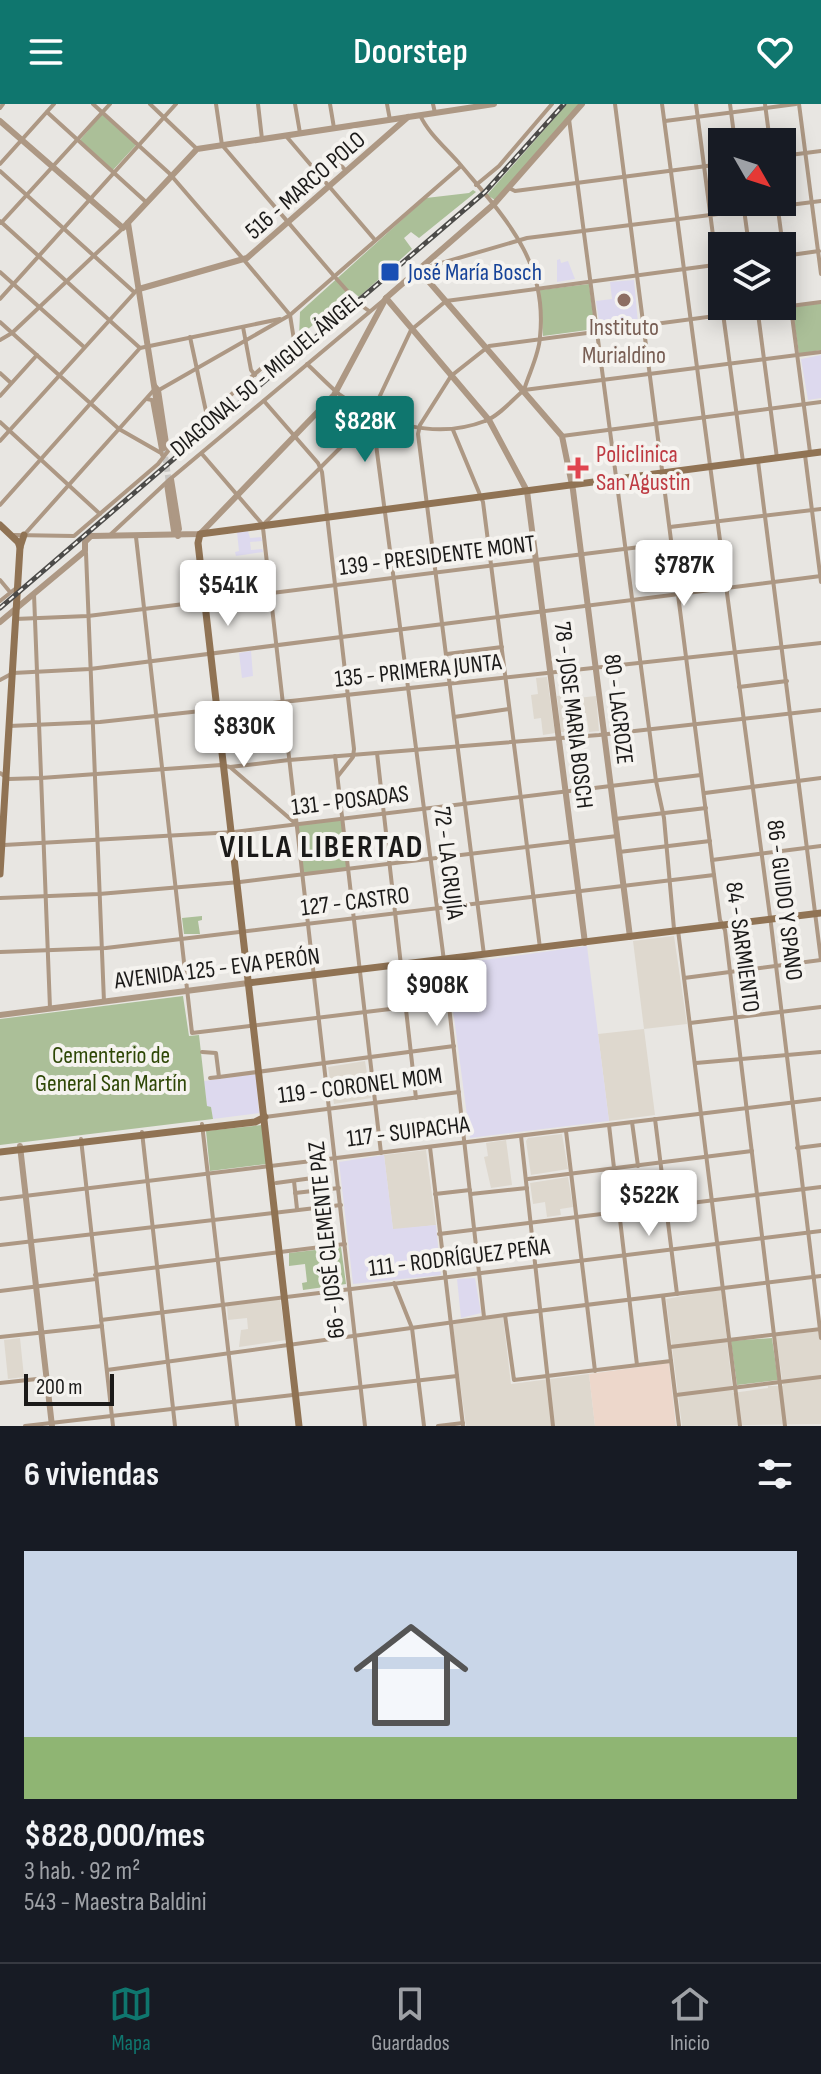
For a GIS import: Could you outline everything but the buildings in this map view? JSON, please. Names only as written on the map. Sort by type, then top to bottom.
[{"type":"main road","points":[[301,1426],[200,536],[263,525],[821,452]]},
{"type":"main road","points":[[0,525],[20,547]]},
{"type":"main road","points":[[0,525],[0,535]]},
{"type":"main road","points":[[0,874],[3,775],[13,673],[14,590],[24,535]]},
{"type":"main road","name":"AVENIDA 125 - EVA PERÓN","points":[[250,983],[818,913]]},
{"type":"main road","name":"119 - CORONEL MOM","points":[[0,1150],[260,1121],[266,1117]]},
{"type":"main road","points":[[272,1166],[277,1211]]},
{"type":"street","points":[[0,164],[54,104]]},
{"type":"street","points":[[0,535],[74,536],[164,452],[294,340],[290,315],[244,260],[171,176],[93,104]]},
{"type":"street","points":[[110,104],[1,223],[140,348]]},
{"type":"street","points":[[150,104],[197,149]]},
{"type":"street","points":[[0,299],[176,104]]},
{"type":"street","points":[[216,104],[222,145],[356,301],[369,311]]},
{"type":"street","points":[[258,104],[262,139]]},
{"type":"street","points":[[295,104],[300,133]]},
{"type":"street","points":[[330,104],[334,128]]},
{"type":"street","points":[[387,104],[390,120]]},
{"type":"street","points":[[433,104],[435,113]]},
{"type":"street","points":[[0,340],[12,333],[126,226],[197,149],[435,113],[446,108],[494,104]]},
{"type":"street","points":[[476,185],[499,166],[552,104]]},
{"type":"street","name":"DIAGONAL 50 - MIGUEL ÁNGEL","points":[[108,537],[201,453],[495,203],[582,104]]},
{"type":"street","name":"84 - SARMIENTO","points":[[615,104],[712,860],[730,972],[785,1426]]},
{"type":"street","name":"86 - GUIDO Y SPANO","points":[[662,104],[770,920],[821,1338]]},
{"type":"street","points":[[696,104],[708,194]]},
{"type":"street","points":[[730,104],[733,128]]},
{"type":"street","points":[[665,121],[798,104],[821,274]]},
{"type":"street","points":[[765,106],[768,128]]},
{"type":"street","points":[[47,112],[146,202]]},
{"type":"street","points":[[307,364],[337,392],[372,414],[418,428],[453,430],[489,420],[524,390],[540,338],[538,288],[520,240],[495,203],[476,185],[420,115]]},
{"type":"street","name":"516 - MARCO POLO","points":[[137,290],[244,260],[408,117]]},
{"type":"street","points":[[569,119],[656,781],[663,814],[668,881],[696,1063],[740,1426]]},
{"type":"street","points":[[0,121],[89,201],[126,226],[156,388],[164,452]]},
{"type":"street","points":[[286,135],[375,240]]},
{"type":"street","points":[[796,154],[821,151]]},
{"type":"street","points":[[331,154],[347,172]]},
{"type":"street","points":[[24,535],[156,388],[290,315],[461,166]]},
{"type":"street","points":[[509,188],[515,191],[708,166]]},
{"type":"street","points":[[0,171],[63,229],[137,290]]},
{"type":"street","points":[[796,203],[821,201]]},
{"type":"street","points":[[708,215],[520,240],[418,269],[562,436],[821,402]]},
{"type":"street","points":[[796,254],[820,251]]},
{"type":"street","points":[[201,453],[263,525],[372,414],[411,330],[446,301],[708,266]]},
{"type":"street","points":[[0,272],[84,347]]},
{"type":"street","points":[[0,441],[137,290]]},
{"type":"street","points":[[104,1002],[85,551],[85,542],[89,537],[200,536],[337,392],[386,298],[489,420],[527,491]]},
{"type":"street","points":[[796,305],[821,302]]},
{"type":"street","points":[[0,505],[140,348],[290,315]]},
{"type":"street","points":[[484,955],[418,428],[451,376],[486,347],[708,317]]},
{"type":"street","points":[[724,320],[743,463]]},
{"type":"street","points":[[759,320],[777,459]]},
{"type":"street","points":[[1,678],[13,673],[90,669],[821,578],[793,320]]},
{"type":"street","points":[[0,322],[119,429],[164,452]]},
{"type":"street","points":[[243,327],[251,370],[255,375]]},
{"type":"street","points":[[190,337],[207,416]]},
{"type":"street","points":[[524,390],[821,352]]},
{"type":"street","points":[[0,396],[37,355]]},
{"type":"street","points":[[0,373],[11,383]]},
{"type":"street","points":[[156,388],[164,452]]},
{"type":"street","points":[[147,399],[152,400],[164,452]]},
{"type":"street","points":[[264,401],[321,467],[354,754],[338,776]]},
{"type":"street","name":"72 - LA CRUJÍA","points":[[372,414],[444,959],[484,1317]]},
{"type":"street","points":[[0,422],[100,514]]},
{"type":"street","points":[[453,430],[482,497],[540,948]]},
{"type":"street","name":"80 - LACROZE","points":[[562,436],[572,485],[630,937]]},
{"type":"street","points":[[684,978],[821,960],[818,913],[758,461]]},
{"type":"street","points":[[169,482],[178,536]]},
{"type":"street","points":[[169,482],[180,529],[178,536]]},
{"type":"street","points":[[169,482],[173,531],[178,536]]},
{"type":"street","name":"78 - JOSE MARIA BOSCH","points":[[527,491],[585,943]]},
{"type":"street","points":[[670,527],[821,509]]},
{"type":"street","name":"66 - JOSÉ CLEMENTE PAZ","points":[[263,525],[365,1426]]},
{"type":"street","points":[[136,537],[192,1033],[448,1002]]},
{"type":"street","name":"139 - PRESIDENTE MONT","points":[[15,619],[88,616],[271,595],[672,543]]},
{"type":"street","points":[[0,622],[85,551]]},
{"type":"street","points":[[0,580],[14,590],[0,601]]},
{"type":"street","points":[[34,594],[50,1008]]},
{"type":"street","name":"135 - PRIMERA JUNTA","points":[[9,726],[92,723],[220,710],[821,643]]},
{"type":"street","points":[[447,654],[502,647]]},
{"type":"street","points":[[739,687],[787,681]]},
{"type":"street","points":[[454,717],[509,709]]},
{"type":"street","points":[[3,775],[41,778],[94,776],[228,766],[650,730],[821,710]]},
{"type":"street","points":[[377,753],[416,1098]]},
{"type":"street","points":[[335,756],[381,1153]]},
{"type":"street","points":[[228,766],[296,824]]},
{"type":"street","name":"131 - POSADAS","points":[[2,844],[232,832],[701,775]]},
{"type":"street","points":[[705,793],[821,778]]},
{"type":"street","points":[[615,819],[706,808]]},
{"type":"street","points":[[0,898],[99,894],[238,882],[617,836]]},
{"type":"street","points":[[619,852],[710,841]]},
{"type":"street","points":[[712,860],[821,846]]},
{"type":"street","name":"127 - CASTRO","points":[[0,952],[101,948],[714,875]]},
{"type":"street","name":"AVENIDA 125 - EVA PERÓN","points":[[0,1015],[250,983]]},
{"type":"street","points":[[690,1023],[821,1007]]},
{"type":"street","points":[[210,1078],[454,1046]]},
{"type":"street","points":[[202,1052],[216,1053],[219,1077]]},
{"type":"street","points":[[696,1063],[821,1052]]},
{"type":"street","name":"119 - CORONEL MOM","points":[[266,1117],[459,1092]]},
{"type":"street","name":"117 - SUIPACHA","points":[[0,1199],[821,1099]]},
{"type":"street","points":[[655,1119],[677,1294]]},
{"type":"street","points":[[632,1122],[638,1166]]},
{"type":"street","points":[[609,1125],[637,1365]]},
{"type":"street","points":[[203,1126],[237,1426]]},
{"type":"street","points":[[566,1131],[595,1371]]},
{"type":"street","points":[[142,1134],[175,1426]]},
{"type":"street","points":[[521,1136],[553,1426]]},
{"type":"street","points":[[81,1141],[113,1426]]},
{"type":"street","points":[[797,1148],[821,1145]]},
{"type":"street","points":[[430,1147],[463,1425],[438,1426]]},
{"type":"street","points":[[20,1148],[52,1424]]},
{"type":"street","points":[[527,1179],[752,1151]]},
{"type":"street","points":[[318,1160],[321,1190]]},
{"type":"street","points":[[276,1183],[320,1177]]},
{"type":"street","points":[[294,1181],[297,1209]]},
{"type":"street","points":[[439,1234],[821,1187]]},
{"type":"street","points":[[295,1193],[339,1188]]},
{"type":"street","points":[[435,1194],[527,1188]]},
{"type":"street","points":[[0,1245],[341,1205]]},
{"type":"street","name":"111 - RODRÍGUEZ PEÑA","points":[[0,1337],[41,1333],[162,1311],[821,1231]]},
{"type":"street","points":[[0,1291],[156,1266],[345,1244]]},
{"type":"street","points":[[107,1370],[484,1317],[821,1276]]},
{"type":"street","points":[[394,1283],[412,1328],[424,1426]]},
{"type":"street","points":[[663,1296],[679,1426]]},
{"type":"street","points":[[505,1315],[514,1380],[671,1361]]},
{"type":"street","points":[[670,1347],[820,1330]]},
{"type":"street","points":[[25,1426],[457,1376]]},
{"type":"street","points":[[676,1395],[821,1377]]},
{"type":"street","points":[[0,1383],[46,1378]]},
{"type":"shaded area","points":[[560,259],[561,263],[568,261],[575,279],[557,282],[557,260]]},
{"type":"shaded area","points":[[634,280],[638,323],[600,328],[596,301],[612,299],[610,282]]},
{"type":"shaded area","points":[[821,355],[821,398],[808,400],[801,359]]},
{"type":"shaded area","points":[[248,531],[250,538],[261,537],[262,541],[250,542],[251,550],[262,549],[263,552],[236,556],[235,552],[239,551],[237,532]]},
{"type":"shaded area","points":[[251,651],[253,676],[242,678],[239,653]]},
{"type":"shaded area","points":[[547,677],[555,733],[543,735],[541,718],[534,719],[531,695],[538,694],[536,678]]},
{"type":"shaded area","points":[[576,694],[577,698],[596,696],[599,731],[589,732],[586,713],[583,714],[585,732],[561,732],[557,696]]},
{"type":"shaded area","points":[[674,936],[687,1024],[644,1029],[633,941]]},
{"type":"shaded area","points":[[587,946],[609,1121],[470,1138],[447,965]]},
{"type":"shaded area","points":[[644,1029],[655,1115],[609,1121],[598,1034]]},
{"type":"shaded area","points":[[365,1061],[371,1098],[334,1104],[328,1067]]},
{"type":"shaded area","points":[[256,1074],[259,1113],[213,1119],[211,1107],[207,1107],[204,1081]]},
{"type":"shaded area","points":[[562,1134],[568,1169],[531,1175],[528,1138]]},
{"type":"shaded area","points":[[506,1140],[512,1185],[491,1188],[484,1157],[488,1156],[486,1143]]},
{"type":"shaded area","points":[[426,1150],[436,1225],[393,1230],[384,1155]]},
{"type":"shaded area","points":[[384,1155],[393,1229],[436,1225],[441,1275],[353,1284],[339,1162]]},
{"type":"shaded area","points":[[568,1177],[573,1207],[560,1209],[561,1215],[547,1217],[545,1202],[533,1204],[530,1183]]},
{"type":"shaded area","points":[[475,1278],[481,1313],[461,1318],[457,1279]]},
{"type":"shaded area","points":[[721,1289],[733,1393],[783,1386],[776,1336],[821,1331],[821,1424],[682,1426],[666,1299]]},
{"type":"shaded area","points":[[280,1299],[286,1340],[239,1347],[241,1330],[248,1329],[247,1318],[228,1320],[227,1306]]},
{"type":"shaded area","points":[[503,1317],[511,1384],[589,1374],[595,1426],[466,1426],[452,1324]]},
{"type":"shaded area","points":[[20,1338],[24,1377],[8,1379],[4,1340]]},
{"type":"shaded area","points":[[669,1363],[676,1426],[595,1426],[589,1374]]},
{"type":"green space","points":[[567,104],[580,104],[495,200],[487,195]]},
{"type":"green space","points":[[102,114],[136,145],[113,170],[80,140]]},
{"type":"green space","points":[[476,192],[419,238],[411,232],[404,238],[412,249],[359,297],[352,291],[299,337],[300,312],[426,198]]},
{"type":"green space","points":[[589,284],[595,329],[543,336],[540,290]]},
{"type":"green space","points":[[821,303],[821,350],[799,354],[794,320],[796,306]]},
{"type":"green space","points":[[343,818],[348,868],[302,874],[296,824]]},
{"type":"green space","points":[[202,916],[202,920],[198,921],[200,934],[184,934],[182,918]]},
{"type":"green space","points":[[479,986],[481,1003],[456,1007],[454,990]]},
{"type":"green space","name":"Cementerio de General San Martín","points":[[183,996],[189,1036],[199,1035],[207,1106],[211,1107],[213,1119],[0,1145],[0,1019]]},
{"type":"green space","points":[[262,1125],[267,1164],[210,1171],[206,1131]]},
{"type":"green space","points":[[341,1247],[346,1284],[303,1290],[302,1283],[307,1282],[305,1264],[289,1266],[289,1253]]},
{"type":"green space","points":[[772,1338],[778,1380],[737,1385],[731,1341]]},
{"type":"tunnel","points":[[164,448],[169,483]]},
{"type":"railway","points":[[0,608],[485,192],[564,104]]},
{"type":"place","name":"José María Bosch","points":[[390,272]]},
{"type":"place","name":"Instituto Murialdino","points":[[624,300]]},
{"type":"place","name":"Policlinica San Agustin","points":[[578,468]]},
{"type":"district","name":"VILLA LIBERTAD","points":[[322,846]]}]
